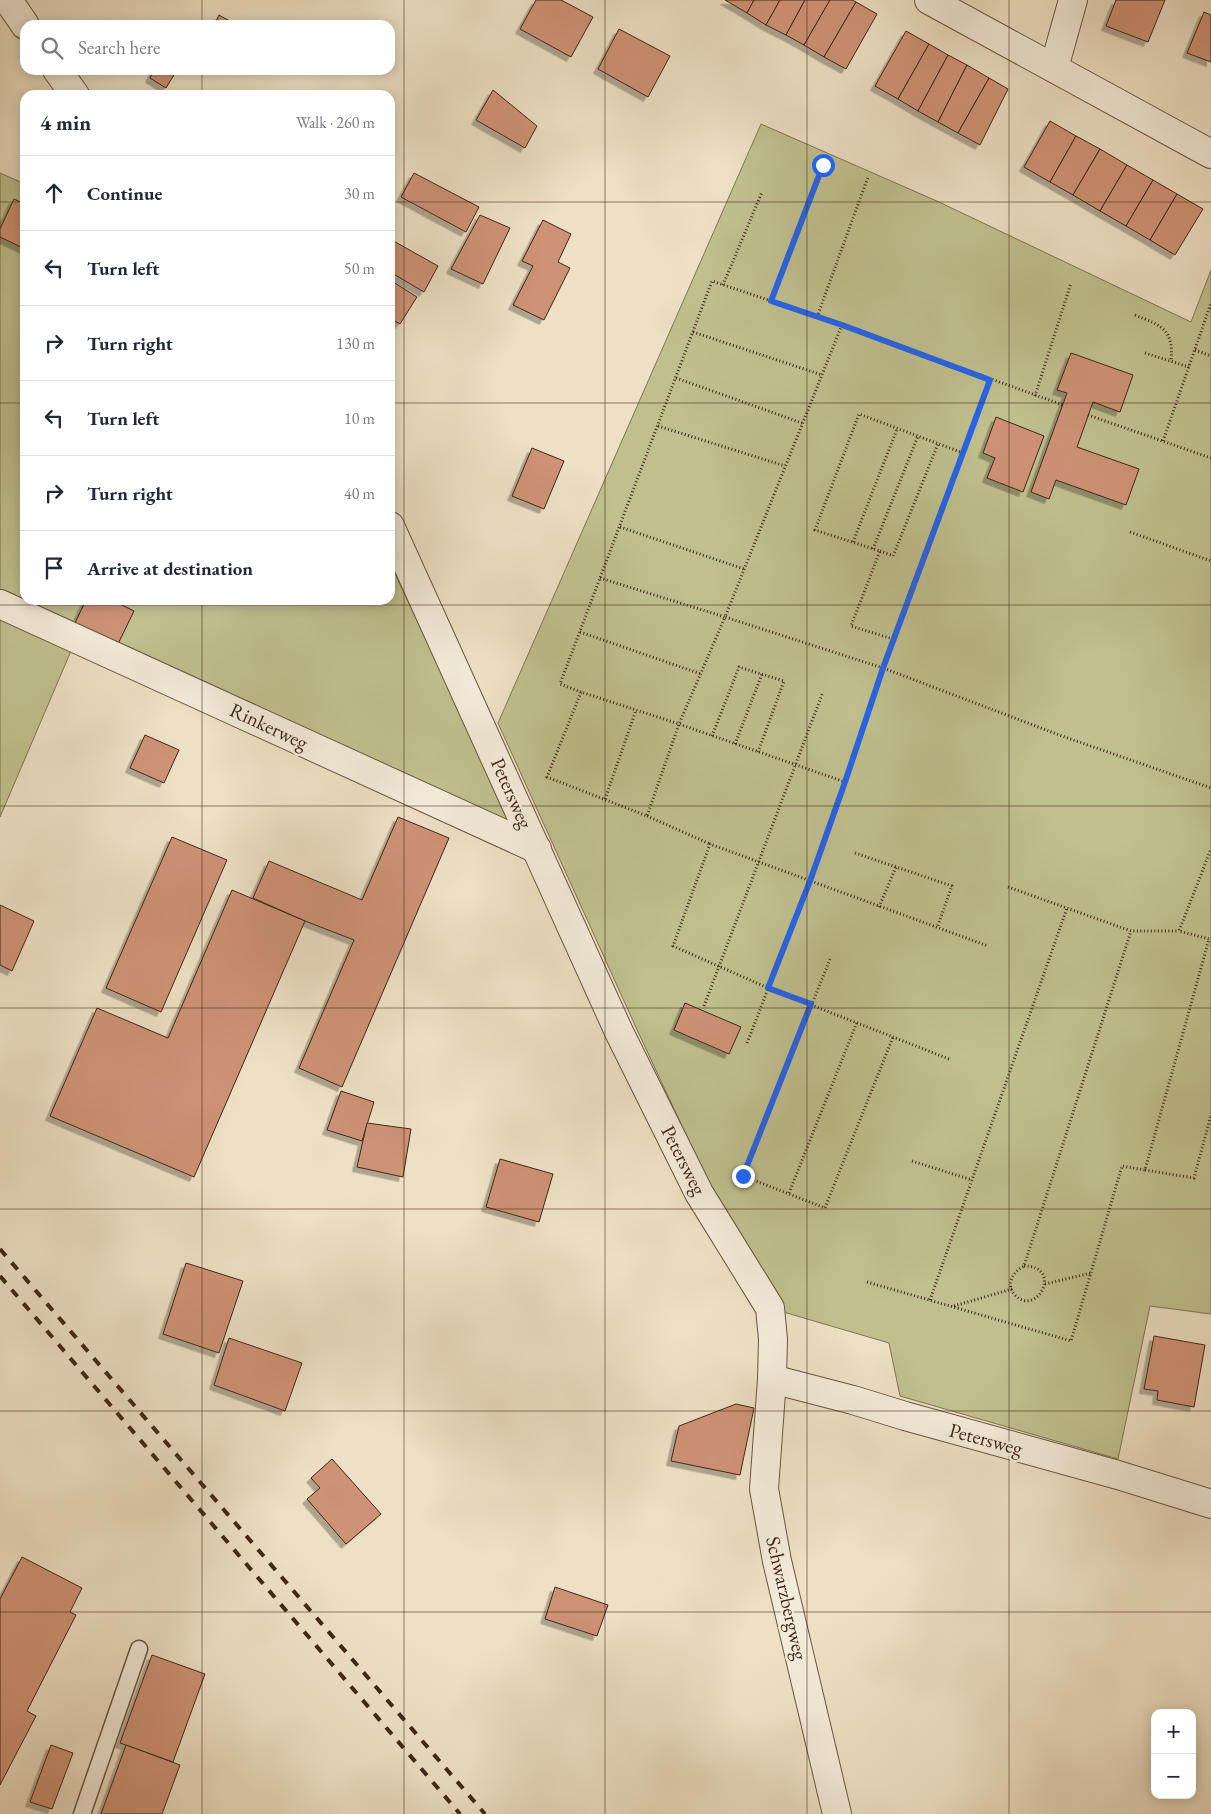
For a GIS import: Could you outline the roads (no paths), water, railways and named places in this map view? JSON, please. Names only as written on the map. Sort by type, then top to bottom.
[{"type":"street","points":[[8,0],[22,20]]},
{"type":"street","points":[[929,0],[1211,154]]},
{"type":"street","points":[[1054,68],[1074,0]]},
{"type":"street","points":[[61,75],[71,90]]},
{"type":"street","name":"Petersweg","points":[[395,537],[619,1032],[699,1193],[770,1308],[773,1339],[772,1379],[1118,1475],[1211,1504]]},
{"type":"street","name":"Rinkerweg","points":[[0,604],[537,849]]},
{"type":"street","name":"Schwarzbergweg","points":[[772,1379],[764,1489],[777,1561],[837,1814]]},
{"type":"lane","points":[[82,1814],[139,1648]]},
{"type":"railway","points":[[0,1249],[485,1814]]},
{"type":"railway","points":[[0,1276],[460,1814]]}]
